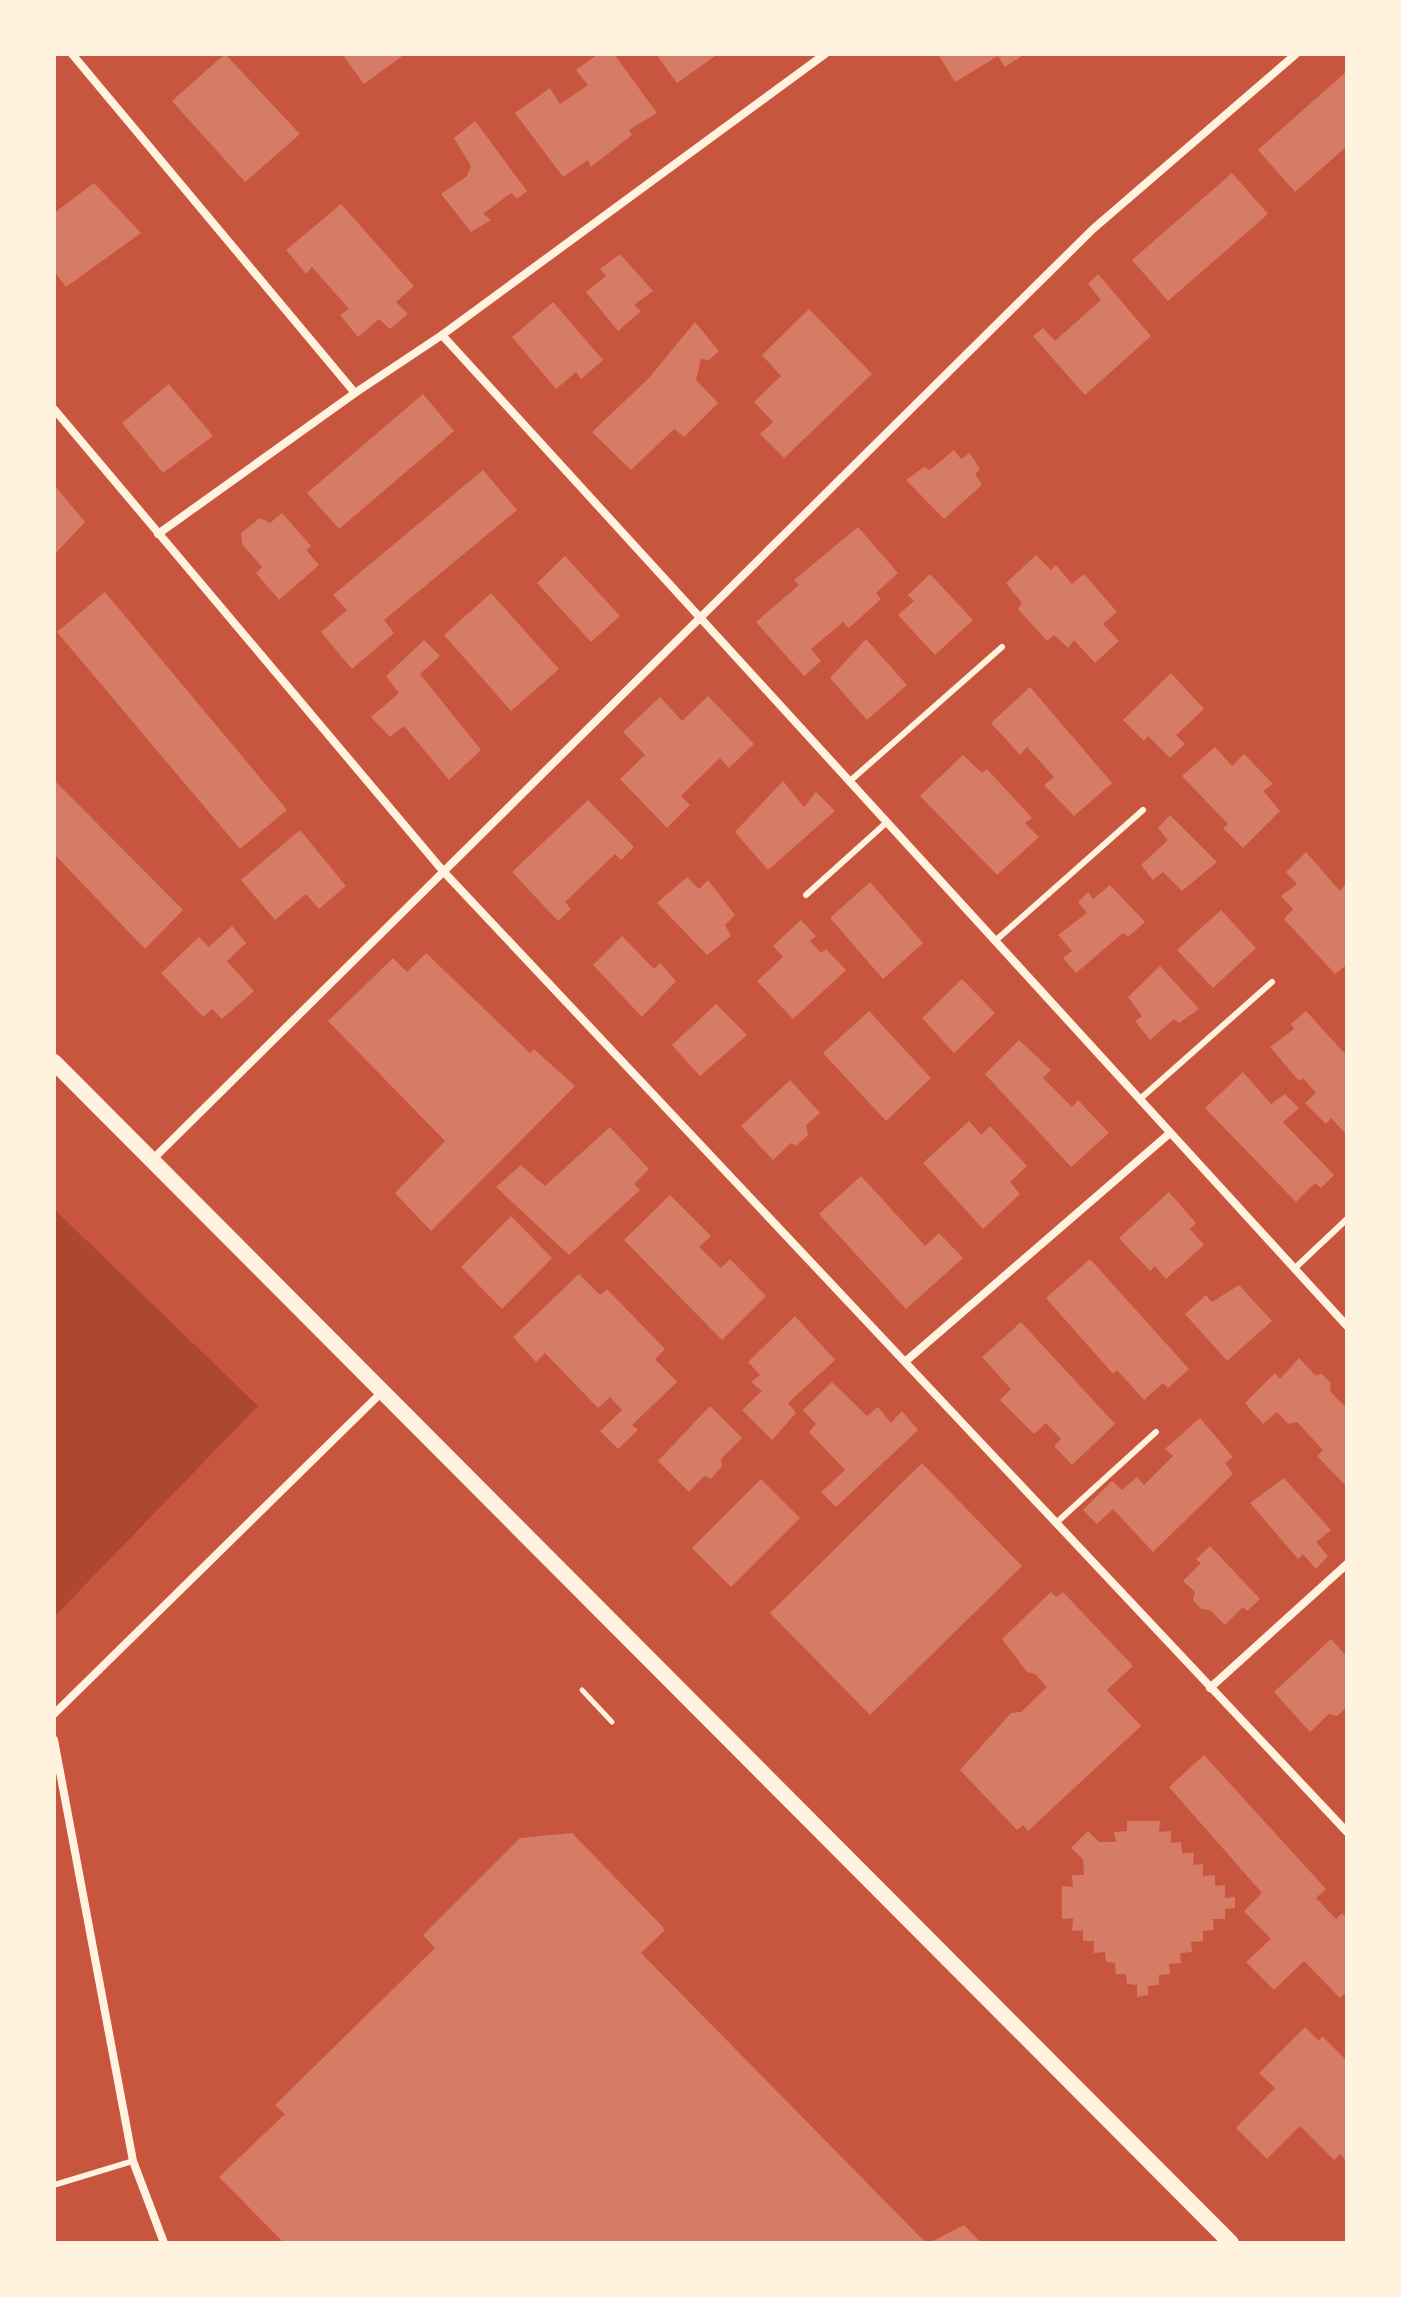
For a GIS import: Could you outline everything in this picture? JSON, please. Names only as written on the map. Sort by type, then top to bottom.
[{"type":"main road","points":[[54,1062],[1231,2243]]},
{"type":"street","points":[[72,54],[355,393]]},
{"type":"street","points":[[158,534],[355,393],[442,335],[824,54]]},
{"type":"street","points":[[152,1160],[1093,229],[1296,54]]},
{"type":"street","points":[[442,335],[1347,1326]]},
{"type":"street","points":[[54,409],[443,871],[1347,1832]]},
{"type":"street","points":[[906,1361],[1170,1133]]},
{"type":"street","points":[[54,1714],[383,1391]]},
{"type":"street","points":[[1210,1688],[1347,1564]]},
{"type":"street","points":[[54,1740],[133,2161],[164,2243]]},
{"type":"lane","points":[[850,781],[1002,647]]},
{"type":"lane","points":[[995,941],[1143,810]]},
{"type":"lane","points":[[806,895],[887,822]]},
{"type":"lane","points":[[1140,1099],[1272,982]]},
{"type":"lane","points":[[1294,1269],[1347,1219]]},
{"type":"lane","points":[[1056,1523],[1156,1432]]},
{"type":"lane","points":[[54,2185],[133,2161]]},
{"type":"path","points":[[582,1690],[612,1722]]},
{"type":"shaded area","points":[[54,1209],[258,1406],[54,1617]]},
{"type":"building","points":[[225,54],[300,134],[245,182],[172,101]]},
{"type":"building","points":[[342,54],[405,54],[364,84]]},
{"type":"building","points":[[598,54],[614,54],[657,113],[629,130],[632,135],[591,167],[588,160],[563,177],[515,113],[550,88],[560,104],[588,85],[576,70]]},
{"type":"building","points":[[656,54],[718,54],[677,83]]},
{"type":"building","points":[[938,54],[1025,54],[1005,67],[998,56],[955,82]]},
{"type":"building","points":[[1347,71],[1347,146],[1295,192],[1258,150]]},
{"type":"building","points":[[475,121],[527,191],[517,199],[511,193],[483,214],[491,220],[471,232],[441,194],[467,176],[471,166],[454,138]]},
{"type":"building","points":[[1232,173],[1268,214],[1168,301],[1132,260]]},
{"type":"building","points":[[94,183],[141,233],[66,287],[54,271],[54,213]]},
{"type":"building","points":[[341,204],[414,286],[396,302],[408,314],[390,329],[379,319],[358,337],[340,315],[349,309],[312,267],[306,274],[286,250]]},
{"type":"building","points":[[620,254],[653,291],[634,305],[641,311],[618,331],[586,292],[606,276],[600,269]]},
{"type":"building","points":[[1098,274],[1151,336],[1085,395],[1033,336],[1043,328],[1055,341],[1101,300],[1088,284]]},
{"type":"building","points":[[553,302],[603,360],[581,379],[576,372],[556,389],[512,337]]},
{"type":"building","points":[[809,309],[872,374],[784,458],[760,434],[773,422],[754,402],[781,376],[762,355]]},
{"type":"building","points":[[695,322],[719,351],[709,360],[701,359],[696,380],[718,403],[684,437],[674,429],[631,470],[592,432],[649,378]]},
{"type":"building","points":[[169,384],[213,436],[163,473],[122,423]]},
{"type":"building","points":[[423,394],[454,431],[339,529],[307,493]]},
{"type":"building","points":[[954,450],[961,459],[970,453],[980,469],[975,474],[982,485],[944,519],[906,480],[924,467],[930,470]]},
{"type":"building","points":[[483,470],[517,510],[384,620],[394,633],[352,669],[321,632],[347,610],[333,595]]},
{"type":"building","points":[[54,485],[85,522],[54,555]]},
{"type":"building","points":[[282,513],[311,546],[306,550],[319,565],[279,600],[256,573],[262,567],[242,544],[241,533],[260,518],[270,523]]},
{"type":"building","points":[[858,527],[898,573],[876,593],[881,599],[849,628],[843,622],[811,649],[821,661],[804,676],[756,622],[799,585],[794,580]]},
{"type":"building","points":[[1036,555],[1051,570],[1056,565],[1072,584],[1084,574],[1117,612],[1103,624],[1119,641],[1095,663],[1074,640],[1068,648],[1054,635],[1047,641],[1018,609],[1022,603],[1006,583]]},
{"type":"building","points":[[565,556],[620,616],[591,642],[537,583]]},
{"type":"building","points":[[930,574],[973,620],[935,655],[898,615],[914,601],[908,595]]},
{"type":"building","points":[[105,592],[287,810],[240,849],[57,632]]},
{"type":"building","points":[[491,593],[559,669],[511,711],[444,635]]},
{"type":"building","points":[[866,639],[907,685],[867,720],[830,678]]},
{"type":"building","points":[[424,640],[440,656],[420,674],[481,750],[449,780],[404,726],[390,737],[371,717],[399,693],[386,676]]},
{"type":"building","points":[[1171,673],[1204,709],[1176,735],[1185,744],[1170,758],[1148,736],[1144,741],[1123,720]]},
{"type":"building","points":[[1030,687],[1112,783],[1074,816],[1044,785],[1054,777],[1027,747],[1020,755],[991,723]]},
{"type":"building","points":[[708,696],[754,744],[729,768],[720,758],[681,796],[690,805],[667,828],[620,779],[645,755],[623,732],[660,697],[682,721]]},
{"type":"building","points":[[1215,747],[1232,766],[1244,754],[1273,784],[1263,791],[1280,811],[1243,848],[1223,828],[1228,824],[1182,776]]},
{"type":"building","points":[[963,755],[982,773],[987,769],[1032,818],[1025,823],[1039,837],[997,875],[920,796]]},
{"type":"building","points":[[54,780],[183,910],[145,949],[54,854]]},
{"type":"building","points":[[783,781],[804,807],[816,792],[835,811],[768,870],[735,832]]},
{"type":"building","points":[[588,800],[634,847],[621,860],[615,854],[565,902],[571,909],[558,921],[512,872]]},
{"type":"building","points":[[1170,815],[1217,862],[1182,891],[1163,872],[1153,880],[1141,865],[1168,840],[1158,828]]},
{"type":"building","points":[[300,830],[346,886],[319,909],[306,894],[275,920],[241,880]]},
{"type":"building","points":[[1306,852],[1340,891],[1345,885],[1347,887],[1347,969],[1345,966],[1335,974],[1284,919],[1293,909],[1281,896],[1297,884],[1286,872]]},
{"type":"building","points":[[687,877],[699,889],[708,880],[735,915],[725,925],[731,936],[707,955],[657,903]]},
{"type":"building","points":[[870,882],[923,943],[883,979],[830,918]]},
{"type":"building","points":[[1110,885],[1145,922],[1128,937],[1123,933],[1076,973],[1063,958],[1072,951],[1058,935],[1087,913],[1078,902],[1088,892],[1093,899]]},
{"type":"building","points":[[1221,910],[1256,948],[1213,988],[1177,950]]},
{"type":"building","points":[[801,920],[816,936],[810,941],[821,953],[826,949],[846,970],[793,1019],[757,981],[783,957],[773,946]]},
{"type":"building","points":[[232,926],[246,943],[227,961],[254,991],[222,1019],[212,1009],[203,1017],[161,973],[199,937],[209,947]]},
{"type":"building","points":[[622,936],[654,969],[660,963],[676,981],[642,1017],[593,965]]},
{"type":"building","points":[[426,953],[530,1053],[534,1049],[575,1086],[431,1231],[395,1193],[445,1141],[328,1021],[393,958],[407,972]]},
{"type":"building","points":[[1160,966],[1199,1009],[1179,1023],[1174,1019],[1150,1040],[1135,1021],[1142,1016],[1128,997]]},
{"type":"building","points":[[962,979],[995,1013],[954,1053],[922,1018]]},
{"type":"building","points":[[716,1004],[747,1035],[700,1076],[672,1045]]},
{"type":"building","points":[[869,1011],[931,1078],[886,1121],[823,1053]]},
{"type":"building","points":[[1306,1011],[1347,1056],[1347,1135],[1331,1118],[1326,1124],[1305,1103],[1316,1093],[1303,1078],[1299,1081],[1270,1047],[1294,1029],[1291,1024]]},
{"type":"building","points":[[1019,1040],[1051,1070],[1043,1078],[1072,1107],[1078,1100],[1109,1133],[1071,1167],[985,1074]]},
{"type":"building","points":[[1243,1072],[1271,1104],[1285,1094],[1299,1108],[1283,1122],[1334,1175],[1321,1188],[1315,1183],[1296,1202],[1205,1108]]},
{"type":"building","points":[[790,1080],[820,1113],[806,1125],[808,1135],[796,1146],[791,1143],[773,1160],[741,1126]]},
{"type":"building","points":[[969,1121],[981,1135],[990,1126],[1027,1166],[1010,1182],[1020,1194],[983,1229],[923,1163]]},
{"type":"building","points":[[610,1127],[649,1169],[634,1184],[640,1190],[569,1255],[496,1187],[521,1165],[545,1186]]},
{"type":"building","points":[[861,1176],[925,1246],[939,1233],[963,1258],[906,1309],[819,1214]]},
{"type":"building","points":[[1169,1192],[1196,1223],[1190,1229],[1204,1245],[1166,1279],[1155,1266],[1150,1271],[1119,1238]]},
{"type":"building","points":[[670,1195],[711,1236],[699,1247],[721,1268],[730,1259],[766,1296],[722,1340],[624,1240]]},
{"type":"building","points":[[511,1216],[552,1258],[502,1309],[461,1267]]},
{"type":"building","points":[[1090,1259],[1189,1369],[1168,1388],[1163,1383],[1144,1400],[1117,1370],[1113,1374],[1046,1298]]},
{"type":"building","points":[[579,1274],[600,1295],[607,1289],[665,1349],[655,1359],[677,1382],[632,1425],[638,1430],[618,1449],[600,1431],[622,1410],[610,1397],[598,1408],[545,1353],[536,1362],[513,1337]]},
{"type":"building","points":[[1239,1285],[1272,1321],[1227,1361],[1185,1314],[1206,1295],[1212,1302]]},
{"type":"building","points":[[795,1316],[835,1360],[788,1403],[796,1413],[772,1440],[742,1410],[762,1391],[751,1382],[760,1375],[748,1362]]},
{"type":"building","points":[[1021,1322],[1115,1424],[1072,1465],[1054,1446],[1061,1439],[1046,1423],[1034,1434],[1000,1400],[1011,1389],[982,1357]]},
{"type":"building","points":[[1299,1358],[1315,1375],[1322,1374],[1331,1383],[1330,1391],[1347,1409],[1347,1482],[1344,1484],[1317,1456],[1323,1450],[1297,1422],[1288,1424],[1277,1412],[1263,1424],[1245,1403],[1275,1373],[1280,1379]]},
{"type":"building","points":[[832,1382],[867,1416],[878,1407],[891,1423],[902,1411],[918,1430],[836,1507],[821,1492],[845,1470],[809,1432],[816,1424],[803,1410]]},
{"type":"building","points":[[710,1406],[742,1438],[721,1459],[722,1466],[711,1479],[704,1476],[689,1492],[658,1461]]},
{"type":"building","points":[[1200,1418],[1233,1457],[1225,1463],[1233,1474],[1153,1552],[1113,1509],[1097,1524],[1083,1510],[1112,1481],[1122,1490],[1137,1477],[1144,1485],[1173,1456],[1165,1449]]},
{"type":"building","points":[[922,1463],[1022,1566],[870,1715],[770,1613]]},
{"type":"building","points":[[1284,1478],[1331,1530],[1316,1542],[1328,1556],[1316,1569],[1303,1554],[1298,1559],[1250,1503]]},
{"type":"building","points":[[761,1479],[800,1518],[731,1587],[692,1548]]},
{"type":"building","points":[[1210,1546],[1260,1599],[1247,1611],[1243,1607],[1225,1625],[1210,1610],[1201,1609],[1193,1600],[1195,1592],[1183,1581],[1201,1563],[1196,1559]]},
{"type":"building","points":[[1051,1592],[1056,1597],[1063,1592],[1133,1666],[1107,1690],[1141,1726],[1028,1831],[1023,1825],[1017,1830],[960,1770],[1011,1713],[1021,1712],[1047,1687],[1035,1674],[1027,1672],[1002,1639]]},
{"type":"building","points":[[1331,1639],[1347,1657],[1347,1707],[1337,1716],[1329,1714],[1310,1732],[1274,1692]]},
{"type":"building","points":[[1204,1755],[1326,1889],[1316,1898],[1336,1919],[1342,1913],[1347,1918],[1347,1991],[1340,1998],[1304,1961],[1274,1990],[1246,1962],[1271,1939],[1244,1911],[1262,1893],[1169,1787]]},
{"type":"building","points":[[1127,1821],[1160,1821],[1159,1832],[1171,1831],[1171,1843],[1181,1842],[1182,1853],[1194,1853],[1193,1865],[1203,1864],[1203,1876],[1215,1875],[1215,1886],[1225,1885],[1225,1898],[1235,1897],[1235,1908],[1225,1909],[1225,1919],[1213,1919],[1214,1930],[1203,1931],[1203,1941],[1191,1942],[1192,1952],[1180,1953],[1181,1963],[1169,1964],[1170,1974],[1159,1975],[1159,1985],[1148,1986],[1148,1995],[1137,1997],[1137,1985],[1127,1984],[1126,1974],[1116,1974],[1115,1963],[1106,1962],[1105,1952],[1094,1953],[1094,1941],[1083,1941],[1083,1930],[1072,1931],[1073,1918],[1062,1919],[1062,1886],[1073,1887],[1072,1875],[1084,1875],[1083,1859],[1071,1848],[1088,1831],[1099,1842],[1116,1842],[1114,1832],[1127,1831]]},
{"type":"building","points":[[572,1833],[663,1927],[664,1931],[641,1953],[926,2243],[284,2243],[219,2177],[285,2114],[275,2105],[435,1948],[423,1935],[520,1838]]},
{"type":"building","points":[[1305,2027],[1319,2041],[1322,2036],[1347,2061],[1347,2162],[1340,2154],[1334,2160],[1300,2126],[1267,2159],[1236,2128],[1275,2088],[1259,2073]]},
{"type":"building","points":[[964,2225],[981,2243],[929,2243]]}]
